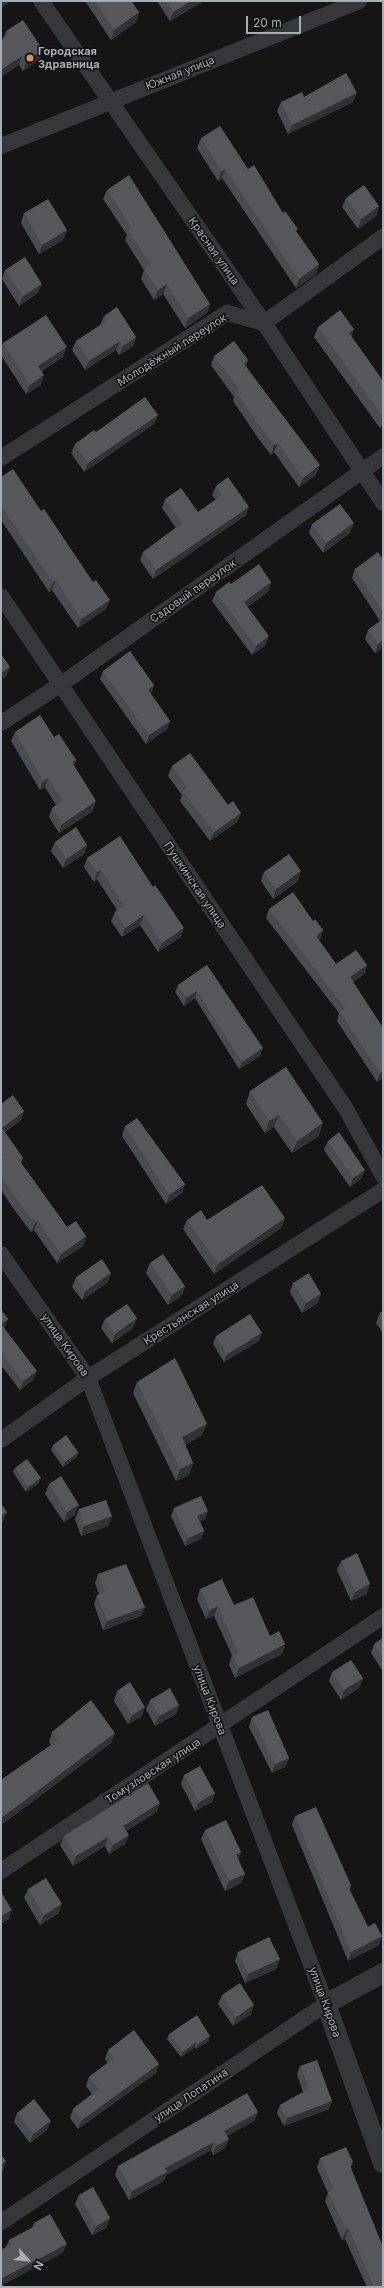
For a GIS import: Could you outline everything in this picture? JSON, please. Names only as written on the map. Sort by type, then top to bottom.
[{"type":"street","name":"Красная улица","points":[[41,1],[264,323],[361,472],[383,503]]},
{"type":"street","name":"Южная улица","points":[[1,146],[359,1]]},
{"type":"street","points":[[264,323],[383,237]]},
{"type":"street","name":"Молодёжный переулок","points":[[1,458],[227,313],[264,323]]},
{"type":"street","name":"Садовый переулок","points":[[1,723],[60,685],[383,456]]},
{"type":"street","name":"Пушкинская улица","points":[[1,596],[346,1109],[383,1176]]},
{"type":"street","name":"Крестьянская улица","points":[[1,1440],[88,1378],[383,1190]]},
{"type":"street","name":"улица Кирова","points":[[1,1254],[88,1378],[326,2004],[383,2163]]},
{"type":"street","name":"Томузловская улица","points":[[1,1871],[220,1727],[383,1616]]},
{"type":"street","name":"улица Лопатина","points":[[1,2222],[326,2004],[383,1973]]},
{"type":"building","points":[[95,1],[131,1],[139,12],[114,30]]},
{"type":"building","points":[[167,1],[191,1],[173,12]]},
{"type":"building","points":[[23,20],[43,50],[26,62],[22,56],[1,70],[1,40],[9,35],[6,31]]},
{"type":"building","points":[[346,73],[357,93],[292,125],[281,102],[302,92],[304,97]]},
{"type":"building","points":[[220,126],[248,169],[254,165],[283,213],[285,211],[298,229],[296,231],[319,264],[299,279],[225,169],[221,171],[201,138]]},
{"type":"building","points":[[129,175],[210,304],[188,318],[167,284],[158,290],[144,269],[151,265],[128,230],[132,228],[107,190]]},
{"type":"building","points":[[364,185],[379,206],[361,219],[346,198]]},
{"type":"building","points":[[48,199],[67,230],[42,245],[24,213]]},
{"type":"building","points":[[25,257],[42,284],[23,296],[5,270]]},
{"type":"building","points":[[117,307],[136,337],[123,346],[120,341],[89,361],[76,341],[107,321],[104,316]]},
{"type":"building","points":[[340,310],[354,329],[349,333],[383,381],[383,417],[318,327]]},
{"type":"building","points":[[46,315],[67,347],[38,366],[44,375],[30,385],[3,343]]},
{"type":"building","points":[[234,341],[248,360],[244,364],[320,465],[303,478],[278,443],[274,445],[261,428],[236,392],[239,389],[214,356]]},
{"type":"building","points":[[145,397],[158,415],[88,463],[75,444],[94,430],[96,432]]},
{"type":"building","points":[[13,469],[41,511],[44,509],[93,582],[96,580],[110,600],[81,619],[56,580],[53,582],[1,506],[1,477]]},
{"type":"building","points":[[228,477],[249,507],[156,570],[143,552],[182,523],[165,499],[181,488],[198,512],[222,495],[216,486]]},
{"type":"building","points":[[340,504],[354,523],[326,543],[312,524]]},
{"type":"building","points":[[378,552],[383,560],[383,612],[355,569]]},
{"type":"building","points":[[259,564],[271,582],[244,602],[269,636],[256,646],[216,592],[229,582],[231,584]]},
{"type":"building","points":[[383,619],[383,640],[378,644],[368,630]]},
{"type":"building","points":[[130,651],[154,685],[148,690],[170,721],[149,735],[103,671]]},
{"type":"building","points":[[1,654],[10,667],[1,673]]},
{"type":"building","points":[[40,715],[54,737],[59,734],[76,760],[72,762],[96,801],[62,824],[52,808],[63,801],[48,778],[43,781],[15,732]]},
{"type":"building","points":[[190,753],[228,805],[233,801],[241,813],[214,832],[183,791],[187,788],[172,766]]},
{"type":"building","points":[[76,827],[87,845],[66,859],[55,842]]},
{"type":"building","points":[[120,836],[153,887],[155,885],[184,928],[162,943],[144,915],[125,928],[115,912],[124,905],[101,870],[97,872],[87,858]]},
{"type":"building","points":[[289,854],[301,871],[276,889],[264,872]]},
{"type":"building","points":[[293,892],[313,921],[315,919],[323,930],[316,936],[336,964],[356,950],[367,965],[350,977],[383,1028],[383,1071],[380,1073],[340,1012],[345,1008],[269,909]]},
{"type":"building","points":[[207,965],[263,1048],[242,1062],[197,991],[186,998],[178,985]]},
{"type":"building","points":[[286,1067],[323,1123],[297,1141],[279,1115],[269,1121],[250,1091]]},
{"type":"building","points":[[13,1095],[24,1111],[2,1128],[23,1158],[19,1160],[67,1227],[76,1221],[86,1236],[61,1254],[38,1221],[35,1223],[1,1176],[1,1156],[3,1155],[1,1152],[1,1104]]},
{"type":"building","points":[[137,1118],[185,1184],[169,1195],[125,1126]]},
{"type":"building","points":[[339,1132],[365,1170],[353,1178],[328,1141]]},
{"type":"building","points":[[262,1185],[285,1218],[218,1264],[187,1220],[201,1210],[207,1220]]},
{"type":"building","points":[[163,1254],[185,1286],[172,1295],[150,1263]]},
{"type":"building","points":[[102,1259],[111,1273],[85,1291],[76,1277]]},
{"type":"building","points":[[309,1273],[321,1294],[306,1303],[293,1283]]},
{"type":"building","points":[[127,1304],[137,1318],[115,1334],[105,1319]]},
{"type":"building","points":[[1,1310],[8,1319],[1,1324]]},
{"type":"building","points":[[383,1311],[383,1318],[380,1313]]},
{"type":"building","points":[[250,1314],[262,1333],[227,1354],[216,1336]]},
{"type":"building","points":[[1,1324],[37,1371],[23,1381],[1,1351]]},
{"type":"building","points":[[175,1358],[207,1424],[182,1437],[193,1463],[180,1469],[137,1382]]},
{"type":"building","points":[[66,1435],[78,1452],[65,1462],[53,1445]]},
{"type":"building","points":[[27,1459],[41,1478],[28,1487],[15,1468]]},
{"type":"building","points":[[61,1476],[79,1505],[67,1512],[49,1484]]},
{"type":"building","points":[[201,1496],[208,1511],[197,1516],[204,1531],[188,1538],[174,1508]]},
{"type":"building","points":[[106,1500],[112,1516],[84,1526],[79,1509]]},
{"type":"building","points":[[1,1504],[7,1512],[1,1516]]},
{"type":"building","points":[[357,1553],[370,1584],[355,1592],[341,1561]]},
{"type":"building","points":[[126,1564],[145,1607],[107,1621],[97,1595],[105,1592],[98,1574]]},
{"type":"building","points":[[222,1579],[234,1605],[253,1597],[270,1636],[279,1631],[285,1644],[239,1668],[232,1655],[238,1652],[218,1606],[210,1610],[200,1589]]},
{"type":"building","points":[[383,1638],[383,1658],[374,1644]]},
{"type":"building","points":[[351,1660],[363,1678],[344,1690],[332,1672]]},
{"type":"building","points":[[130,1682],[145,1707],[132,1715],[117,1691]]},
{"type":"building","points":[[170,1688],[179,1705],[159,1716],[150,1700]]},
{"type":"building","points":[[91,1700],[115,1733],[1,1818],[1,1780],[58,1740],[52,1732]]},
{"type":"building","points":[[268,1710],[289,1758],[275,1764],[252,1717]]},
{"type":"building","points":[[200,1766],[215,1793],[199,1802],[184,1775]]},
{"type":"building","points":[[148,1783],[160,1803],[123,1826],[129,1835],[113,1845],[108,1837],[76,1856],[64,1836]]},
{"type":"building","points":[[316,1807],[351,1885],[348,1887],[368,1927],[375,1923],[382,1936],[351,1952],[295,1816]]},
{"type":"building","points":[[226,1820],[241,1852],[236,1854],[245,1874],[229,1881],[205,1830]]},
{"type":"building","points":[[46,1878],[62,1904],[44,1915],[28,1889]]},
{"type":"building","points":[[1,1892],[12,1910],[1,1916]]},
{"type":"building","points":[[269,1937],[280,1959],[248,1974],[238,1952]]},
{"type":"building","points":[[240,1983],[254,2005],[236,2017],[222,1995]]},
{"type":"building","points":[[197,2015],[210,2036],[198,2044],[196,2042],[183,2052],[169,2034]]},
{"type":"building","points":[[134,2030],[159,2064],[82,2120],[73,2109],[99,2089],[89,2077],[114,2058],[108,2050]]},
{"type":"building","points":[[317,2060],[332,2101],[287,2118],[280,2105],[309,2089],[300,2066]]},
{"type":"building","points":[[247,2093],[258,2112],[224,2131],[229,2139],[216,2146],[214,2142],[165,2168],[167,2172],[132,2191],[118,2166]]},
{"type":"building","points":[[34,2099],[51,2121],[33,2134],[17,2113]]},
{"type":"building","points":[[346,2147],[353,2162],[349,2163],[383,2247],[383,2287],[374,2287],[349,2229],[346,2230],[328,2192],[334,2189],[320,2158]]},
{"type":"building","points":[[1,2155],[6,2161],[1,2165]]},
{"type":"building","points":[[93,2187],[110,2218],[96,2226],[79,2195]]},
{"type":"building","points":[[50,2214],[67,2244],[1,2279],[1,2250],[11,2244],[9,2240],[35,2226],[34,2223]]},
{"type":"place","name":"Городская Здравница","points":[[30,58]]}]
